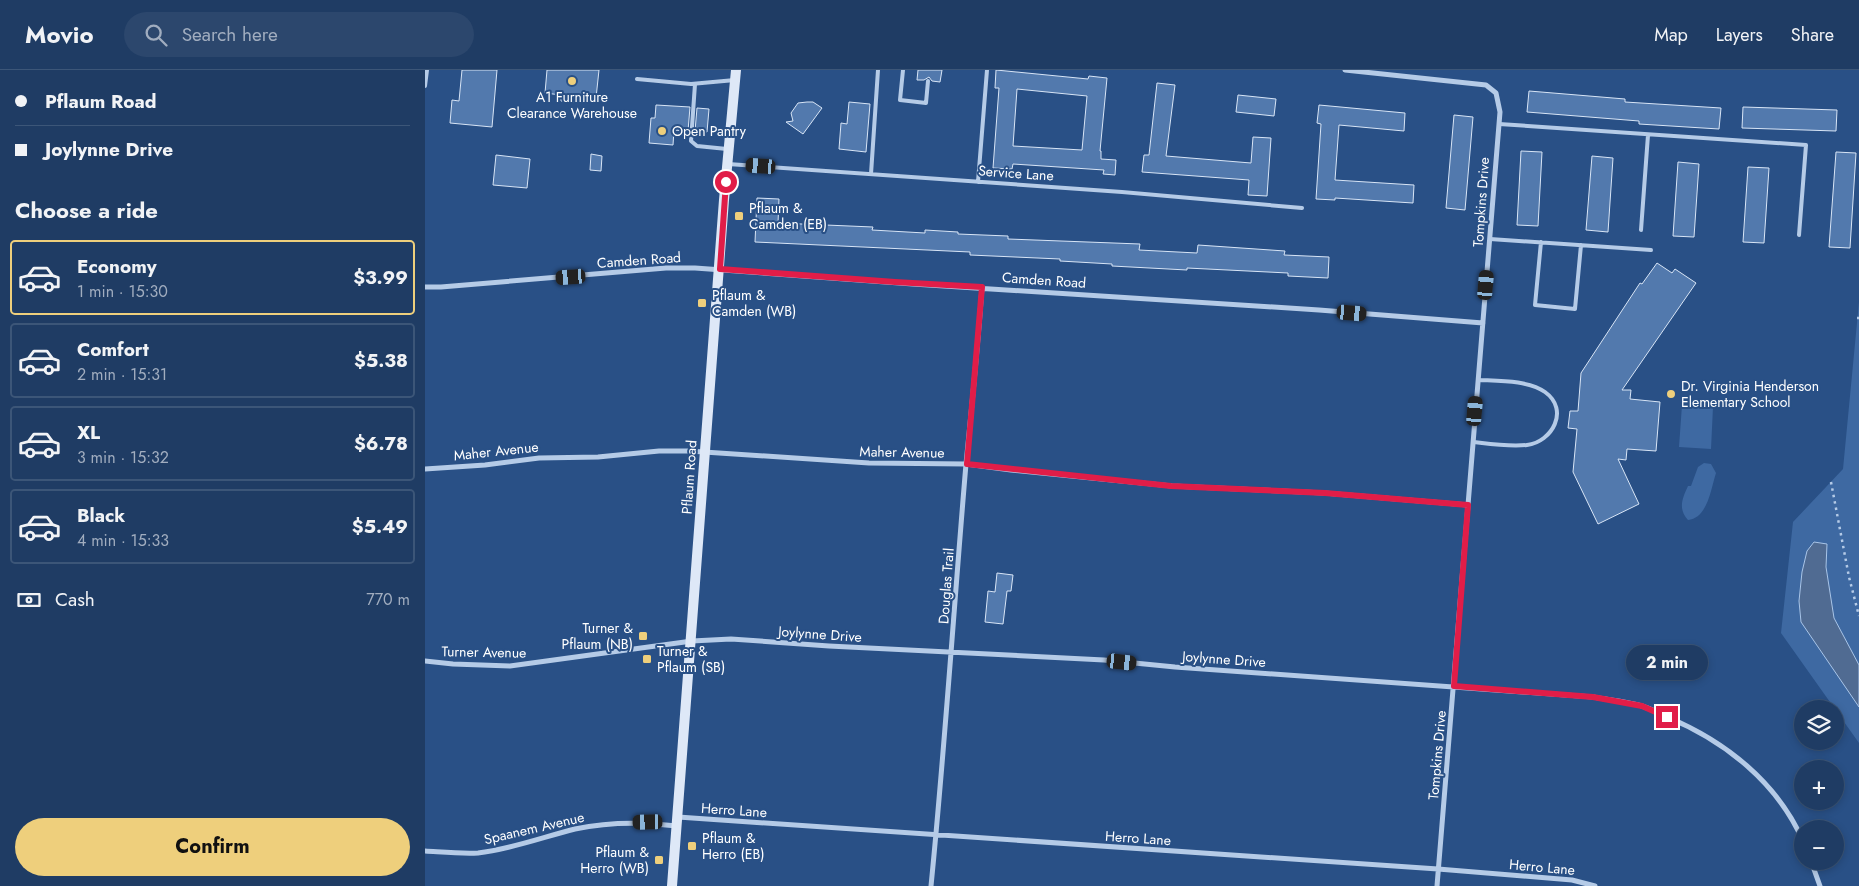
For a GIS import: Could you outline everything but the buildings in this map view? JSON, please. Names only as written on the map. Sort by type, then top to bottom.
[{"type":"street","name":"Tompkins Drive","points":[[1345,70],[1486,85],[1497,96],[1500,112],[1437,886]]},
{"type":"street","name":"Pflaum Road","points":[[672,886],[736,75]]},
{"type":"street","name":"Camden Road","points":[[425,287],[666,268],[720,269],[1483,322]]},
{"type":"street","name":"Douglas Trail","points":[[931,886],[937,835],[939,786],[952,653],[982,287]]},
{"type":"street","name":"Maher Avenue","points":[[425,469],[485,465],[539,458],[598,457],[659,451],[705,452],[869,464],[967,464],[1171,486],[1325,493],[1468,505]]},
{"type":"street","name":"Joylynne Drive","points":[[692,641],[731,639],[1095,660],[1593,697],[1636,704],[1688,726],[1741,759],[1756,773],[1782,804],[1794,823]]},
{"type":"street","name":"Turner Avenue","points":[[425,661],[510,666],[692,641]]},
{"type":"street","name":"Herro Lane","points":[[678,822],[937,835],[1438,869],[1572,880],[1595,886]]},
{"type":"street","name":"Spaanem Avenue","points":[[425,851],[477,853],[505,848],[591,826],[678,822]]},
{"type":"street","points":[[1814,870],[1820,886]]},
{"type":"lane","points":[[425,86],[427,70]]},
{"type":"lane","points":[[871,174],[879,70]]},
{"type":"lane","points":[[903,70],[900,100],[926,103],[928,81]]},
{"type":"lane","points":[[977,182],[987,70]]},
{"type":"lane","points":[[637,79],[695,84],[736,75]]},
{"type":"lane","points":[[695,84],[691,141],[697,146],[729,149]]},
{"type":"lane","points":[[1499,124],[1806,145],[1799,235]]},
{"type":"lane","points":[[1641,230],[1648,135]]},
{"type":"lane","name":"Service Lane","points":[[728,164],[1302,208]]},
{"type":"lane","points":[[1490,239],[1651,250]]},
{"type":"lane","points":[[1541,242],[1535,305],[1575,309],[1581,245]]},
{"type":"lane","points":[[1473,442],[1513,446],[1528,445],[1540,441],[1549,434],[1556,424],[1557,413],[1554,401],[1546,393],[1535,387],[1478,380]]},
{"type":"path","points":[[1831,482],[1849,577],[1859,616]]},
{"type":"shaded area","points":[[1859,302],[1859,743],[1844,722],[1844,700],[1829,700],[1781,633],[1793,522],[1843,469]]},
{"type":"shaded area","points":[[1682,405],[1713,407],[1711,449],[1679,447]]},
{"type":"shaded area","points":[[1704,463],[1711,464],[1716,473],[1708,501],[1704,508],[1695,518],[1688,520],[1682,508],[1683,500],[1698,467]]},
{"type":"shaded area","points":[[1814,542],[1827,544],[1826,567],[1834,618],[1859,665],[1859,707],[1801,622],[1799,601],[1802,572],[1807,551]]},
{"type":"place","name":"A1 Furniture Clearance Warehouse","points":[[572,81]]},
{"type":"place","name":"Open Pantry","points":[[662,131]]},
{"type":"place","name":"Pflaum & Camden (EB)","points":[[739,216]]},
{"type":"place","name":"Pflaum & Camden (WB)","points":[[702,303]]},
{"type":"place","name":"Dr. Virginia Henderson Elementary School","points":[[1671,394]]},
{"type":"place","name":"Turner & Pflaum (NB)","points":[[643,636]]},
{"type":"place","name":"Turner & Pflaum (SB)","points":[[647,659]]},
{"type":"place","name":"Pflaum & Herro (EB)","points":[[692,846]]},
{"type":"place","name":"Pflaum & Herro (WB)","points":[[659,860]]},
{"type":"route","points":[[726,182],[720,269],[982,287],[967,464],[1171,486],[1325,493],[1468,505],[1454,686],[1593,697],[1642,706],[1667,717]]}]
